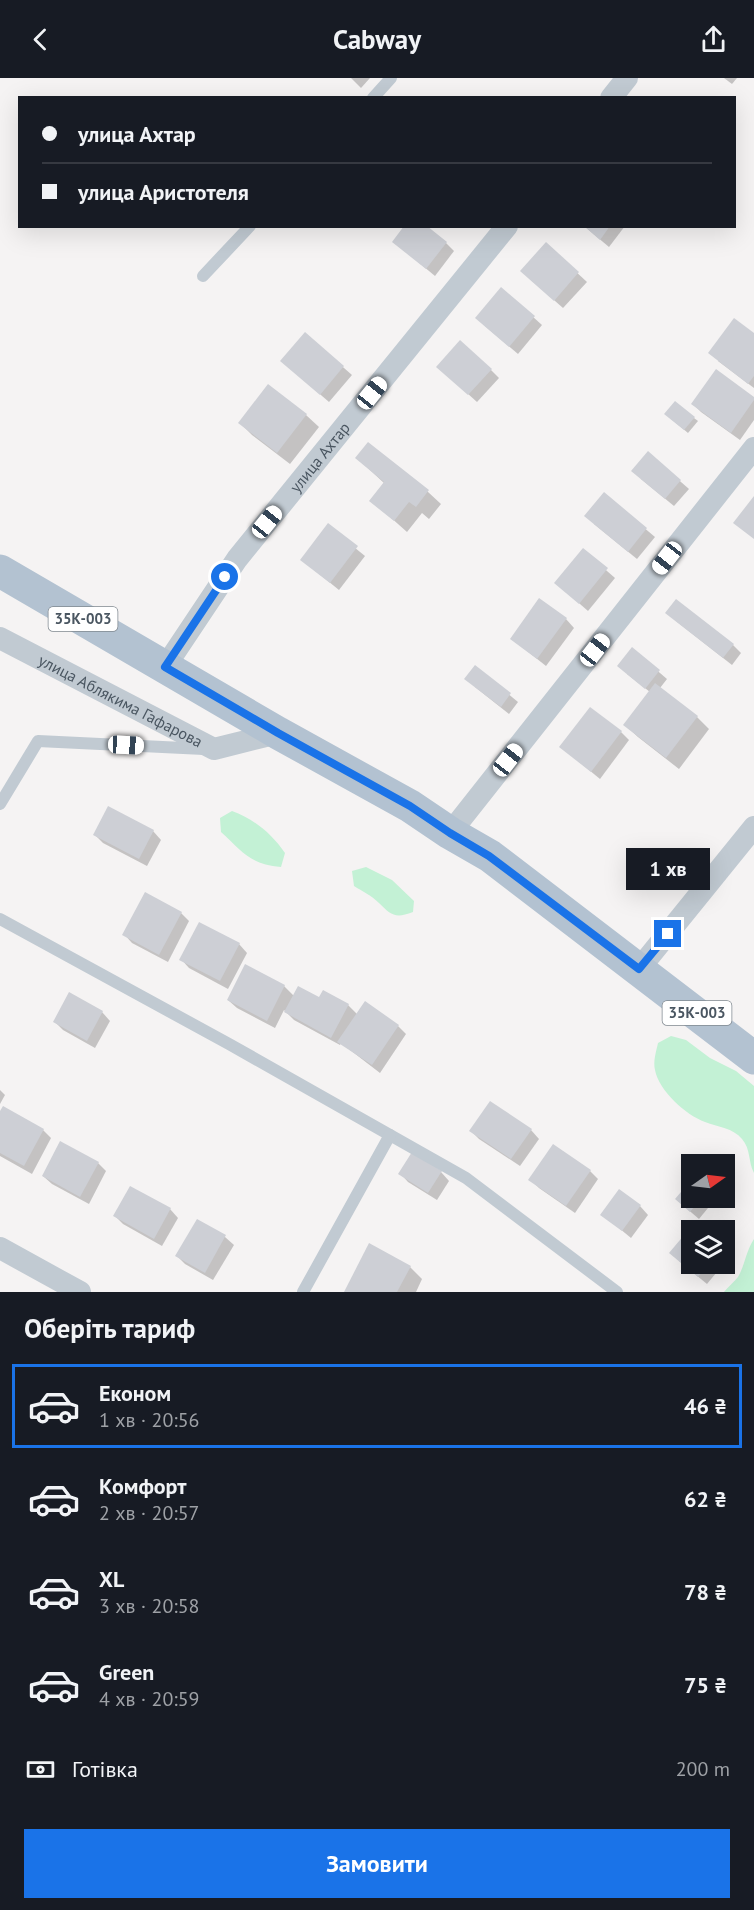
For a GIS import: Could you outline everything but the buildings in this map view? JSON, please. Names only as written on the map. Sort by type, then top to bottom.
[{"type":"main road","name":"35К-003","points":[[0,571],[278,733],[410,806],[489,856],[754,1058]]},
{"type":"street","points":[[613,96],[627,78]]},
{"type":"street","name":"улица Ахтар","points":[[165,667],[237,559],[505,228]]},
{"type":"street","points":[[450,833],[754,448]]},
{"type":"street","name":"улица Аблякима Гафарова","points":[[0,638],[214,749],[278,733]]},
{"type":"street","points":[[639,969],[754,827]]},
{"type":"street","points":[[0,1248],[81,1292]]},
{"type":"lane","points":[[375,96],[391,78]]},
{"type":"lane","points":[[203,276],[248,228]]},
{"type":"lane","points":[[0,804],[38,741],[214,749]]},
{"type":"lane","points":[[0,919],[466,1178],[617,1292]]},
{"type":"lane","points":[[303,1292],[390,1135]]},
{"type":"green space","points":[[232,811],[255,823],[274,840],[285,853],[281,867],[261,863],[247,856],[221,832],[220,818]]},
{"type":"green space","points":[[366,867],[392,880],[414,901],[413,912],[394,915],[354,886],[352,871]]},
{"type":"green space","points":[[671,1036],[686,1040],[710,1058],[736,1071],[754,1086],[754,1173],[747,1147],[738,1135],[690,1114],[674,1101],[662,1086],[655,1070],[655,1056],[658,1043]]},
{"type":"green space","points":[[754,1239],[754,1292],[724,1292],[738,1277]]},
{"type":"route","points":[[225,577],[165,667],[410,806],[489,856],[639,969],[668,934]]}]
